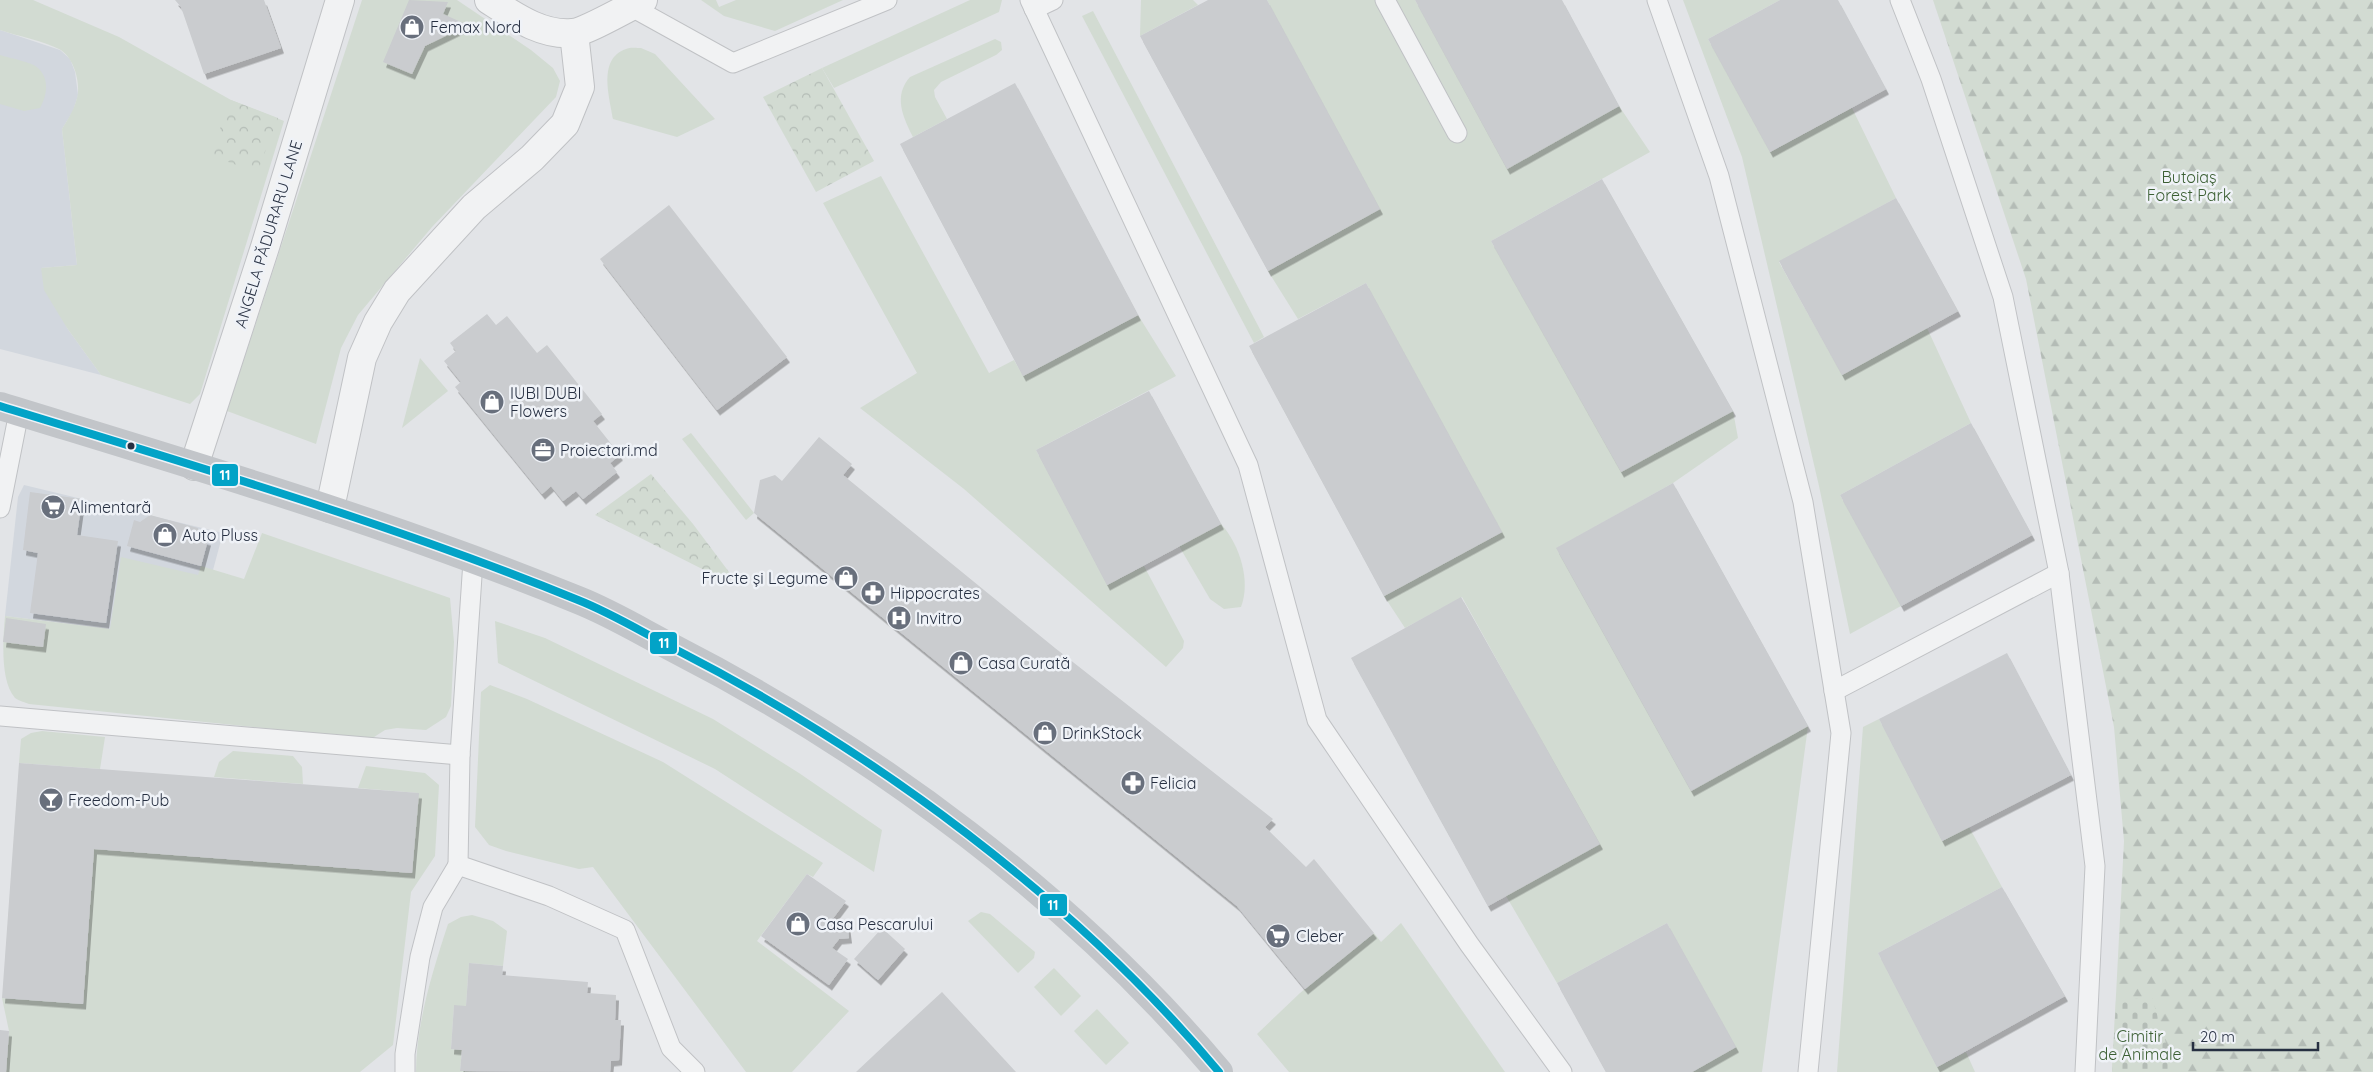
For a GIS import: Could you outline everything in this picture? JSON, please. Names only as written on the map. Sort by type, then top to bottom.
[{"type":"main road","points":[[10,409],[330,508],[582,601],[716,670],[821,732],[918,798],[1008,868],[1094,939],[1182,1029],[1219,1072]]},
{"type":"street","name":"ANGELA PĂDURARU LANE","points":[[194,466],[265,248],[340,0]]},
{"type":"street","points":[[489,0],[524,23],[547,30],[574,33],[636,3]]},
{"type":"street","points":[[330,508],[362,358],[378,322],[397,291],[474,207],[532,158],[565,124],[580,87],[574,33]]},
{"type":"lane","points":[[636,3],[733,63],[887,0]]},
{"type":"lane","points":[[1054,0],[1032,5],[1248,465],[1317,720],[1468,944],[1562,1072]]},
{"type":"lane","points":[[1385,0],[1457,133]]},
{"type":"lane","points":[[1658,0],[1719,176],[1803,502],[1841,732],[1808,1072]]},
{"type":"lane","points":[[1900,0],[1931,79],[2003,297],[2059,573],[2095,866],[2085,1072]]},
{"type":"lane","points":[[0,508],[10,409]]},
{"type":"lane","points":[[405,1072],[405,1054],[420,957],[433,907],[458,865],[460,755],[473,561]]},
{"type":"lane","points":[[1834,691],[2059,573]]},
{"type":"lane","points":[[0,716],[460,755]]},
{"type":"lane","points":[[458,865],[549,896],[625,930],[671,1048],[695,1072]]},
{"type":"shaded area","points":[[0,30],[60,50],[70,59],[75,72],[78,95],[73,111],[62,129],[77,265],[41,268],[67,328],[101,375],[0,349]]},
{"type":"shaded area","points":[[24,485],[223,533],[213,570],[201,567],[199,575],[111,629],[5,616],[18,497]]},
{"type":"green space","points":[[0,0],[33,0],[119,37],[231,100],[284,121],[200,394],[190,404],[101,375],[67,328],[44,290],[41,268],[77,265],[62,129],[76,102],[78,92],[77,78],[69,58],[59,49],[0,30]]},
{"type":"green space","points":[[362,0],[457,0],[531,50],[553,68],[560,81],[556,97],[432,227],[358,315],[341,348],[316,444],[227,411]]},
{"type":"green space","points":[[701,0],[716,0],[719,7],[736,0],[843,0],[775,31],[724,16]]},
{"type":"green space","points":[[970,0],[1002,0],[999,12],[834,88],[822,68]]},
{"type":"green space","points":[[1141,0],[1193,0],[1198,5],[1140,36]]},
{"type":"green space","points":[[1267,0],[1415,0],[1507,168],[1619,106],[1650,152],[1491,241],[1621,471],[1733,411],[1738,438],[1673,483],[1557,548],[1691,790],[1808,726],[1762,1072],[1692,1072],[1736,1047],[1667,923],[1557,983],[1506,896],[1599,844],[1462,597],[1405,628],[1384,596],[1502,532],[1366,283],[1298,319],[1268,271],[1380,209]]},
{"type":"green space","points":[[1683,0],[1780,0],[1708,39],[1770,152],[1852,108],[1896,198],[1779,262],[1842,375],[1927,328],[1971,423],[1840,495],[1901,606],[1850,634],[1819,486],[1742,157]]},
{"type":"green space","name":"Butoiaș Forest Park","points":[[1933,0],[2373,0],[2373,1072],[2112,1072],[2124,841],[2114,727],[2026,279]]},
{"type":"green space","points":[[1093,11],[1264,337],[1254,343],[1082,16]]},
{"type":"green space","points":[[995,39],[1001,42],[1002,50],[996,55],[941,82],[934,90],[935,97],[947,119],[913,137],[901,107],[902,92],[910,77]]},
{"type":"green space","points":[[641,48],[655,54],[715,119],[677,137],[613,119],[608,90],[608,70],[611,61],[617,54],[626,49]]},
{"type":"green space","points":[[0,55],[31,64],[42,72],[46,82],[46,93],[40,108],[24,111],[0,104]]},
{"type":"green space","points":[[822,68],[874,161],[816,192],[763,97]]},
{"type":"green space","points":[[231,100],[278,118],[257,173],[210,155]]},
{"type":"green space","points":[[881,176],[989,373],[1014,360],[1023,376],[1138,315],[1176,376],[1036,450],[1107,585],[1144,566],[1184,641],[1183,648],[1166,667],[964,489],[860,408],[917,373],[823,203]]},
{"type":"green space","points":[[420,358],[448,391],[402,428]]},
{"type":"green space","points":[[691,433],[754,513],[746,520],[682,439]]},
{"type":"green space","points":[[651,474],[693,524],[732,576],[728,582],[595,515]]},
{"type":"green space","points":[[1221,524],[1234,542],[1242,564],[1245,586],[1241,607],[1224,609],[1210,599],[1179,546]]},
{"type":"green space","points":[[262,533],[450,598],[454,642],[451,706],[446,717],[426,730],[397,728],[385,730],[371,739],[29,704],[15,698],[10,691],[4,660],[5,616],[110,629],[121,557],[198,575],[201,566],[244,579]]},
{"type":"green space","points":[[495,621],[545,638],[713,719],[799,773],[882,830],[874,872],[715,769],[498,663]]},
{"type":"green space","points":[[490,685],[527,699],[663,762],[823,863],[813,877],[807,874],[757,941],[849,1011],[792,1072],[746,1072],[593,867],[579,869],[489,845],[475,827],[481,692]]},
{"type":"green space","points":[[1879,719],[1942,841],[1969,827],[2002,887],[1878,953],[1937,1067],[1966,1052],[1975,1072],[1837,1072],[1863,727]]},
{"type":"green space","points":[[42,731],[105,737],[100,769],[19,763],[21,739],[31,733]]},
{"type":"green space","points":[[233,751],[293,756],[302,767],[303,784],[214,777],[219,762]]},
{"type":"green space","points":[[366,766],[425,773],[439,785],[435,856],[411,892],[393,1045],[360,1072],[6,1072],[9,1031],[2,998],[83,1004],[94,849],[412,873],[418,793],[358,788]]},
{"type":"green space","points":[[981,912],[990,914],[1035,952],[1034,958],[1018,973],[968,921]]},
{"type":"green space","points":[[472,915],[493,921],[507,931],[503,966],[469,963],[466,1006],[454,1006],[451,1049],[462,1050],[460,1071],[478,1072],[416,1072],[422,1016],[431,978],[448,924],[461,917]]},
{"type":"green space","points":[[1401,923],[1505,1072],[1289,1072],[1257,1034],[1300,993],[1374,933],[1381,942]]},
{"type":"green space","points":[[1054,968],[1081,996],[1061,1016],[1034,987]]},
{"type":"green space","name":"Cimitir de Animale","points":[[2152,998],[2175,1072],[2112,1072],[2116,1000]]},
{"type":"green space","points":[[1097,1009],[1129,1043],[1106,1065],[1074,1031]]},
{"type":"building","points":[[175,0],[264,0],[281,48],[204,74],[181,7]]},
{"type":"building","points":[[409,0],[448,2],[443,14],[468,25],[425,46],[412,74],[383,62]]},
{"type":"building","points":[[1208,0],[1267,0],[1380,209],[1268,271],[1140,36]]},
{"type":"building","points":[[1415,0],[1562,0],[1619,106],[1507,169]]},
{"type":"building","points":[[1780,0],[1838,0],[1886,89],[1770,152],[1708,39]]},
{"type":"building","points":[[1015,83],[1138,315],[1023,376],[900,144]]},
{"type":"building","points":[[1602,179],[1733,411],[1621,472],[1491,241]]},
{"type":"building","points":[[1896,198],[1958,311],[1842,375],[1779,261]]},
{"type":"building","points":[[669,205],[787,357],[717,410],[600,259]]},
{"type":"building","points":[[1366,283],[1502,532],[1384,596],[1249,346]]},
{"type":"building","points":[[487,314],[496,325],[507,316],[537,353],[547,345],[602,414],[593,421],[620,455],[610,463],[617,472],[583,499],[576,491],[563,501],[551,486],[542,494],[455,387],[461,382],[444,361],[456,351],[450,343]]},
{"type":"building","points":[[1149,391],[1221,524],[1107,585],[1036,450]]},
{"type":"building","points":[[1971,423],[2032,535],[1901,606],[1840,495]]},
{"type":"building","points":[[819,437],[852,464],[843,475],[1055,648],[1273,819],[1265,827],[1306,867],[1314,859],[1374,933],[1305,989],[1237,906],[754,513],[760,480],[775,475],[782,481]]},
{"type":"building","points":[[1673,483],[1808,726],[1691,791],[1556,548]]},
{"type":"building","points":[[30,492],[82,499],[77,535],[118,541],[106,623],[30,613],[38,553],[23,550]]},
{"type":"building","points":[[150,515],[198,528],[200,538],[208,540],[201,566],[127,546],[134,520],[140,522]]},
{"type":"building","points":[[1461,597],[1600,844],[1488,906],[1351,658]]},
{"type":"building","points":[[6,618],[46,624],[43,647],[3,642]]},
{"type":"building","points":[[2007,653],[2071,775],[1942,841],[1879,719]]},
{"type":"building","points":[[19,763],[419,793],[412,873],[94,849],[83,1004],[2,998]]},
{"type":"building","points":[[807,874],[846,901],[831,921],[835,924],[847,922],[849,938],[839,939],[832,948],[848,959],[829,985],[761,936]]},
{"type":"building","points":[[2002,887],[2065,996],[1937,1067],[1878,953]]},
{"type":"building","points":[[1667,923],[1736,1047],[1692,1072],[1606,1072],[1557,983]]},
{"type":"building","points":[[882,928],[905,949],[878,980],[854,959]]},
{"type":"building","points":[[469,963],[503,966],[502,975],[588,982],[587,993],[616,995],[615,1020],[621,1020],[619,1060],[611,1061],[610,1072],[460,1071],[462,1050],[451,1049],[454,1005],[466,1006]]},
{"type":"building","points":[[942,992],[1016,1072],[856,1072],[890,1040]]},
{"type":"building","points":[[0,1030],[9,1031],[6,1072],[0,1072]]},
{"type":"transit line","name":"11","points":[[0,406],[292,497],[507,572],[602,611],[748,689],[823,733],[896,782],[967,834],[1036,889],[1101,947],[1162,1008],[1219,1072]]},
{"type":"place","name":"Femax Nord","points":[[412,27]]},
{"type":"place","name":"IUBI DUBI Flowers","points":[[492,402]]},
{"type":"place","name":"Proiectari.md","points":[[543,450]]},
{"type":"place","name":"Alimentară","points":[[53,507]]},
{"type":"place","name":"Auto Pluss","points":[[165,535]]},
{"type":"place","name":"Fructe și Legume","points":[[846,578]]},
{"type":"place","name":"Hippocrates","points":[[873,593]]},
{"type":"place","name":"Invitro","points":[[899,618]]},
{"type":"place","name":"Casa Curată","points":[[961,663]]},
{"type":"place","name":"DrinkStock","points":[[1045,733]]},
{"type":"place","name":"Felicia","points":[[1133,783]]},
{"type":"place","name":"Freedom-Pub","points":[[51,800]]},
{"type":"place","name":"Casa Pescarului","points":[[798,924]]},
{"type":"place","name":"Cleber","points":[[1278,936]]}]
